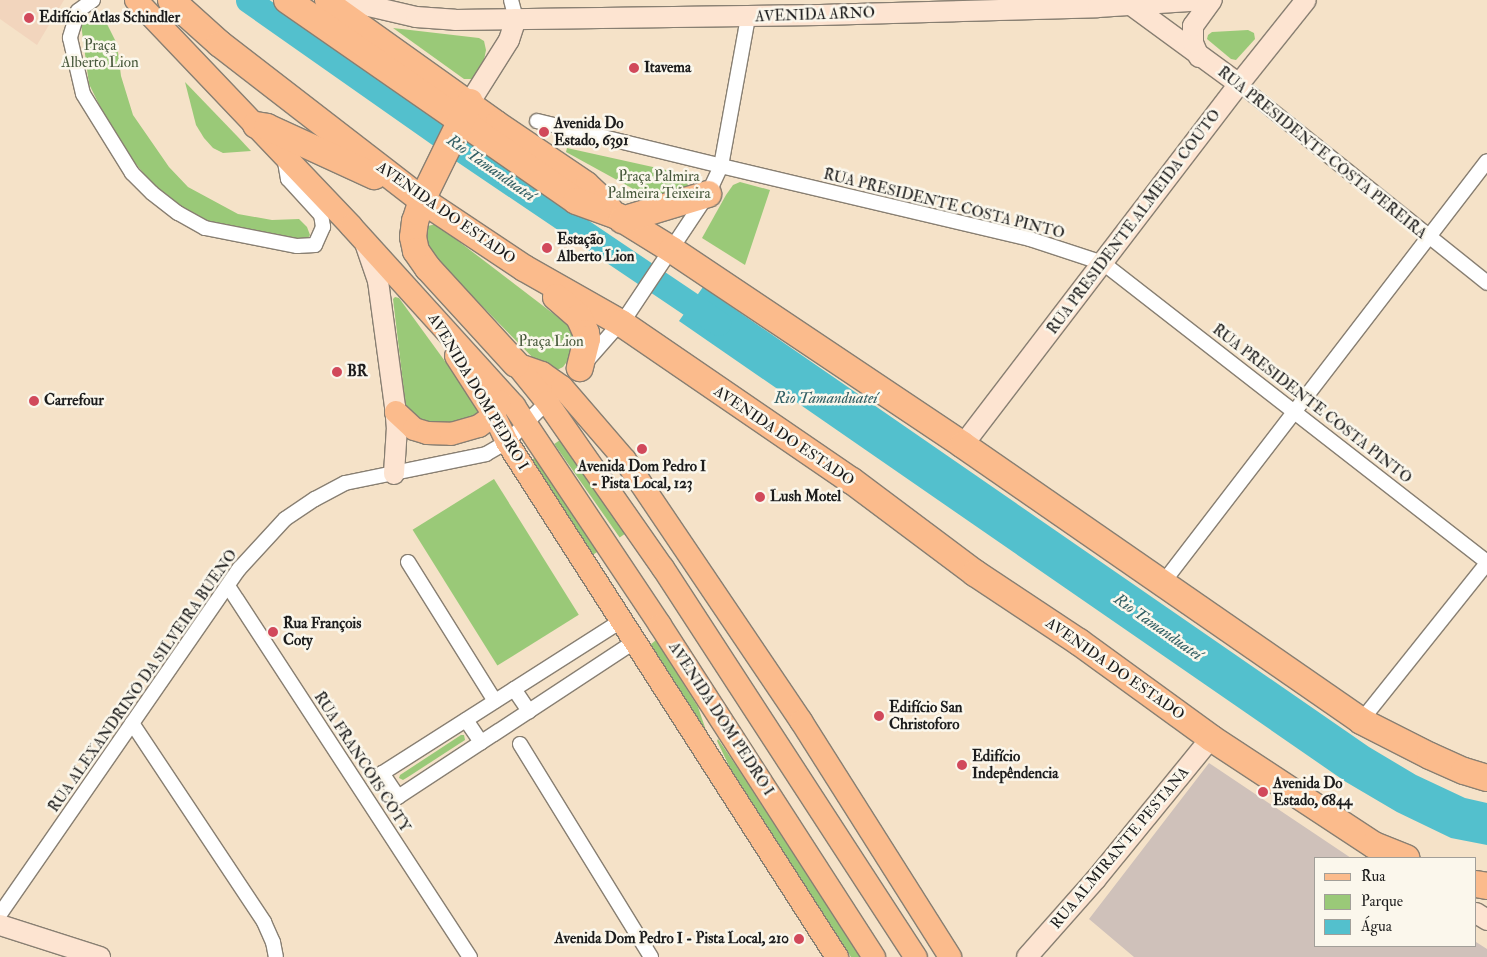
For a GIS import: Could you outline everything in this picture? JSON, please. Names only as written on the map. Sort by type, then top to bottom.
[{"type":"highway","name":"AVENIDA DO ESTADO","points":[[172,0],[220,44],[422,200],[524,268],[625,319],[852,481],[975,573],[1079,642],[1211,738],[1384,852],[1402,857]]},
{"type":"highway","points":[[287,0],[465,111],[576,200],[620,218],[669,255],[963,445],[1360,721],[1430,756],[1464,771],[1487,778]]},
{"type":"highway","points":[[465,111],[422,200],[413,237],[416,251],[428,268],[516,364]]},
{"type":"highway","points":[[256,125],[267,127],[375,177],[393,177]]},
{"type":"highway","points":[[620,218],[708,194]]},
{"type":"highway","points":[[524,268],[579,317],[587,339],[580,368]]},
{"type":"main road","points":[[135,0],[256,125],[283,157],[427,309]]},
{"type":"main road","points":[[326,0],[465,111],[510,40],[516,20],[455,20],[416,16],[344,0]]},
{"type":"main road","name":"AVENIDA ARNO","points":[[516,20],[748,17],[1132,6],[1204,0]]},
{"type":"main road","points":[[1199,57],[1193,43],[1193,26],[1212,0]]},
{"type":"main road","name":"RUA PRESIDENTE ALMEIDA COUTO","points":[[963,445],[1239,84],[1306,0]]},
{"type":"main road","name":"RUA PRESIDENTE COSTA PEREIRA","points":[[1132,6],[1199,57],[1239,84]]},
{"type":"main road","points":[[366,243],[378,280],[397,420],[394,474]]},
{"type":"main road","name":"AVENIDA DOM PEDRO I","points":[[427,309],[503,394],[526,423],[660,625],[874,957]]},
{"type":"main road","name":"AVENIDA DOM PEDRO I","points":[[427,309],[485,421],[506,442],[836,957]]},
{"type":"main road","points":[[397,420],[414,441],[441,447],[454,445],[467,438],[485,421],[503,394],[516,364],[555,394],[626,460],[801,721],[950,957]]},
{"type":"main road","points":[[555,394],[638,532],[749,696],[916,957]]},
{"type":"main road","points":[[621,621],[646,604],[645,572],[638,532]]},
{"type":"main road","points":[[634,642],[660,625],[682,626],[724,658]]},
{"type":"main road","points":[[749,696],[801,721]]},
{"type":"main road","points":[[709,703],[708,718],[720,776]]},
{"type":"main road","name":"RUA ALMIRANTE PESTANA","points":[[1027,957],[1096,879],[1211,738]]},
{"type":"main road","points":[[0,925],[100,957]]},
{"type":"street","points":[[93,0],[78,12],[70,38],[83,94],[132,173],[159,198],[178,213],[205,228],[297,246],[315,245],[323,227],[321,215],[288,179],[283,157]]},
{"type":"street","points":[[511,0],[516,20]]},
{"type":"street","name":"RUA ALEXANDRINO DA SILVEIRA BUENO","points":[[0,914],[239,569],[285,519],[307,504],[345,483],[486,454],[506,442],[526,423],[625,319],[708,194],[720,166],[748,17]]},
{"type":"street","name":"RUA PRESIDENTE COSTA PEREIRA","points":[[1239,84],[1487,283]]},
{"type":"street","name":"RUA PRESIDENTE COSTA PINTO","points":[[537,120],[720,166],[1030,239],[1104,263],[1487,562]]},
{"type":"street","points":[[1162,584],[1487,161]]},
{"type":"street","points":[[408,562],[495,701]]},
{"type":"street","points":[[1360,721],[1487,562]]},
{"type":"street","name":"RUA FRANCOIS COTY","points":[[228,586],[470,957]]},
{"type":"street","points":[[621,621],[382,773],[398,797],[634,642]]},
{"type":"street","points":[[514,689],[529,711]]},
{"type":"street","points":[[466,720],[481,742]]},
{"type":"street","points":[[132,723],[264,922],[273,942],[276,957]]},
{"type":"street","points":[[520,744],[651,957]]},
{"type":"shaded area","points":[[0,0],[64,0],[37,45],[0,19]]},
{"type":"shaded area","points":[[1209,763],[1350,857],[1314,857],[1314,947],[1477,947],[1477,943],[1487,949],[1487,957],[1134,957],[1089,919]]},
{"type":"green space","name":"Praça Alberto Lion","points":[[92,16],[105,20],[117,44],[121,76],[133,115],[169,167],[188,187],[238,214],[272,220],[299,219],[307,227],[310,235],[308,238],[283,239],[202,220],[176,205],[154,186],[117,141],[89,84],[81,24]]},
{"type":"green space","points":[[393,28],[479,38],[484,41],[486,50],[483,65],[473,79],[464,79]]},
{"type":"green space","points":[[1248,30],[1254,33],[1255,39],[1236,60],[1231,59],[1207,39],[1208,35],[1212,32]]},
{"type":"green space","points":[[185,82],[251,151],[223,153],[213,148],[196,125]]},
{"type":"green space","name":"Praça Palmira Palmeira Teixeira","points":[[567,148],[680,173],[688,181],[687,191],[657,202],[566,152]]},
{"type":"green space","points":[[740,182],[770,190],[745,265],[702,238],[726,195],[733,185]]},
{"type":"green space","name":"Praça Lion","points":[[436,224],[572,328],[577,348],[563,367],[557,370],[543,368],[430,253],[424,243],[428,226]]},
{"type":"green space","points":[[395,297],[399,298],[479,408],[479,415],[429,429],[406,408],[393,299]]},
{"type":"green space","points":[[560,440],[625,533],[620,537],[554,444]]},
{"type":"green space","points":[[536,457],[598,552],[593,555],[531,460]]},
{"type":"green space","points":[[494,479],[579,615],[497,666],[413,530]]},
{"type":"green space","points":[[656,640],[698,707],[711,745],[650,645]]},
{"type":"green space","points":[[461,735],[464,735],[465,740],[403,780],[399,778],[400,775]]},
{"type":"green space","points":[[718,739],[860,957],[851,957],[733,774],[717,741]]},
{"type":"water","name":"Rio Tamanduateí","points":[[703,287],[1369,747],[1416,775],[1465,798],[1487,803],[1487,845],[1451,838],[1397,812],[1346,782],[679,321]]},
{"type":"waterway","name":"Rio Tamanduateí","points":[[248,0],[453,144],[718,323]]},
{"type":"place","name":"Edifício Atlas Schindler","points":[[29,18]]},
{"type":"place","name":"Itavema","points":[[634,68]]},
{"type":"place","name":"Avenida Do Estado, 6391","points":[[544,132]]},
{"type":"place","name":"Estação Alberto Lion","points":[[547,248]]},
{"type":"place","name":"BR","points":[[337,372]]},
{"type":"place","name":"Carrefour","points":[[34,401]]},
{"type":"place","name":"Avenida Dom Pedro I - Pista Local, 123","points":[[642,449]]},
{"type":"place","name":"Lush Motel","points":[[760,497]]},
{"type":"place","name":"Rua François Coty","points":[[273,632]]},
{"type":"place","name":"Edifício San Christoforo","points":[[879,716]]},
{"type":"place","name":"Edifício Indepêndencia","points":[[962,765]]},
{"type":"place","name":"Avenida Do Estado, 6844","points":[[1263,792]]},
{"type":"place","name":"Avenida Dom Pedro I - Pista Local, 210","points":[[799,939]]}]
